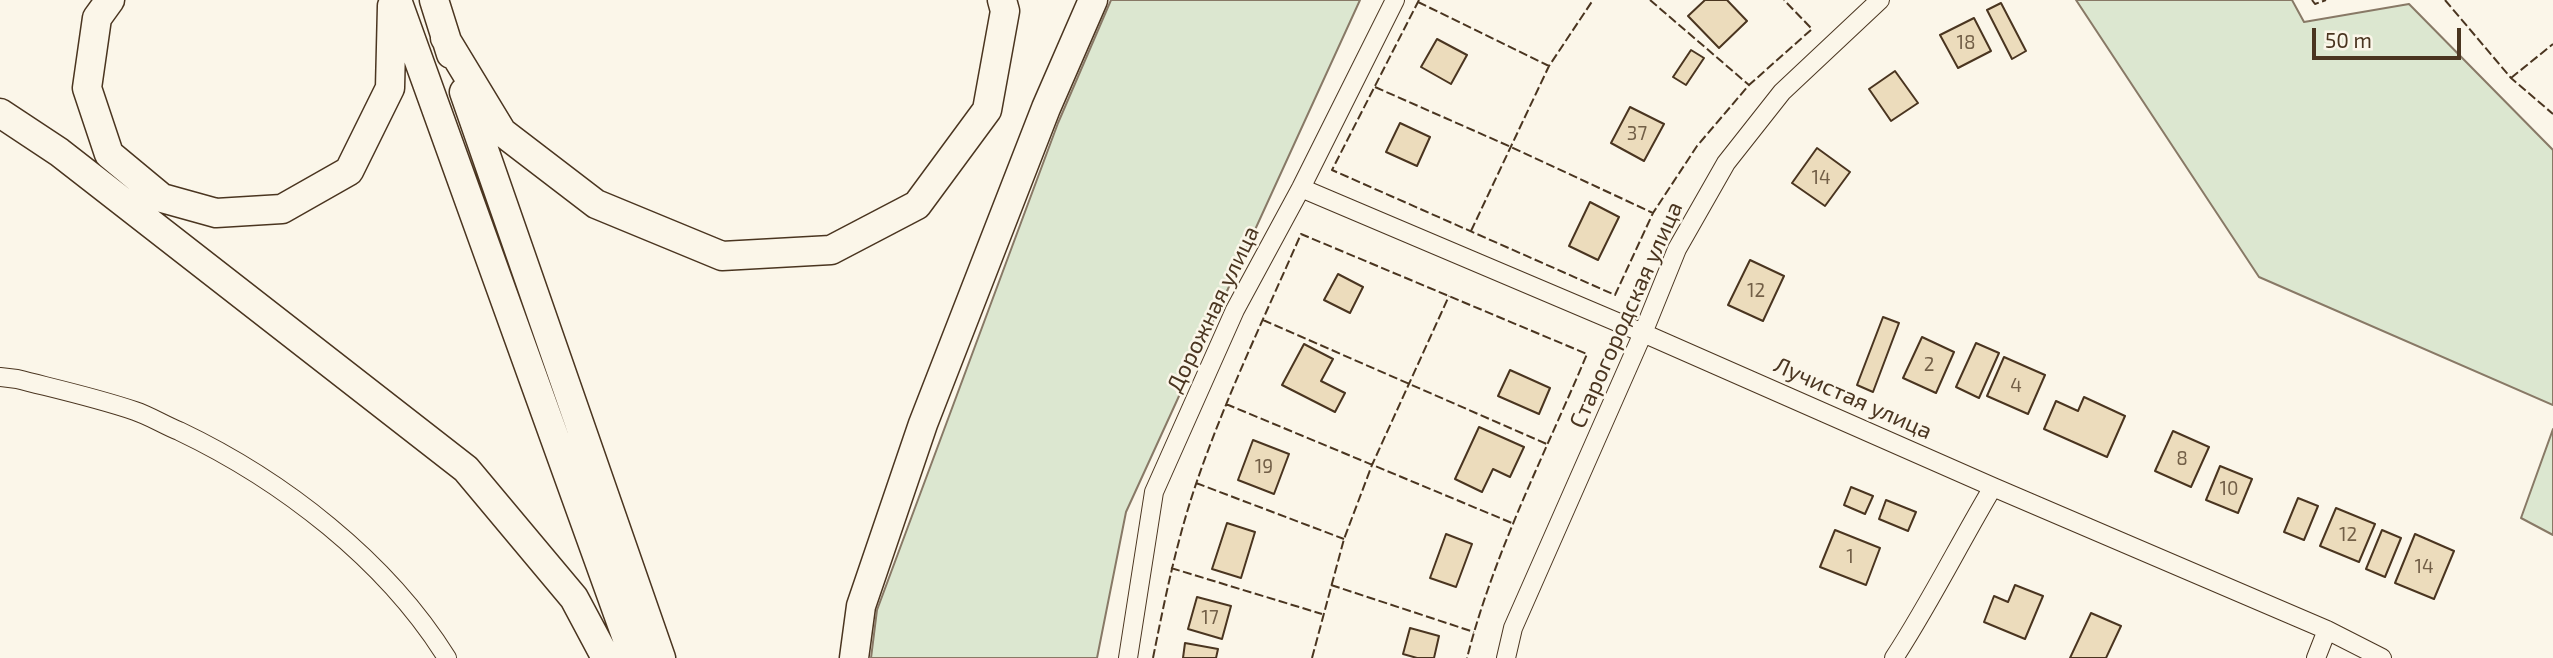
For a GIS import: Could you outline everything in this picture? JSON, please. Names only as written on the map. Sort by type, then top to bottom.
[{"type":"main road","points":[[110,0],[97,18],[87,88],[109,154],[162,198],[216,213],[282,209],[349,171],[390,88],[394,0]]},
{"type":"main road","points":[[394,0],[634,658]]},
{"type":"main road","points":[[434,0],[661,658]]},
{"type":"main road","points":[[445,38],[502,132],[596,204],[722,256],[831,250],[917,205],[987,110],[1005,11],[1002,0]]},
{"type":"main road","points":[[854,658],[861,606],[923,424],[1046,108],[1093,0]]},
{"type":"main road","points":[[0,113],[59,152],[466,469],[574,598],[606,658]]},
{"type":"street","name":"Дорожная улица","points":[[1128,658],[1154,492],[1235,310],[1301,188],[1395,0]]},
{"type":"street","name":"Старогородская улица","points":[[1506,658],[1513,628],[1643,333],[1677,249],[1726,163],[1782,92],[1880,0]]},
{"type":"street","name":"Лучистая улица","points":[[1301,188],[1643,333],[2327,630],[2382,658]]},
{"type":"street","points":[[0,377],[17,379],[136,411],[223,452],[301,502],[374,567],[435,638],[447,658]]},
{"type":"street","points":[[1894,658],[1993,487]]},
{"type":"street","points":[[2316,658],[2327,630]]},
{"type":"green space","points":[[1111,0],[1360,0],[1126,512],[1097,658],[871,658],[877,610],[1058,123]]},
{"type":"green space","points":[[2076,0],[2292,0],[2304,22],[2409,4],[2553,150],[2553,405],[2259,277]]},
{"type":"green space","points":[[2553,429],[2553,535],[2521,518]]},
{"type":"building","points":[[1705,0],[1727,0],[1747,21],[1719,48],[1688,16]]},
{"type":"building","points":[[2001,3],[2026,51],[2012,59],[1987,10]]},
{"type":"building","points":[[1974,18],[1991,51],[1958,68],[1940,35]]},
{"type":"building","points":[[1437,39],[1467,55],[1451,84],[1421,67]]},
{"type":"building","points":[[1691,50],[1704,58],[1686,85],[1673,77]]},
{"type":"building","points":[[1895,71],[1918,103],[1891,121],[1869,89]]},
{"type":"building","points":[[1630,107],[1664,124],[1644,161],[1611,143]]},
{"type":"building","points":[[1400,123],[1430,137],[1417,166],[1386,152]]},
{"type":"building","points":[[1817,148],[1850,172],[1825,206],[1792,183]]},
{"type":"building","points":[[1590,202],[1619,217],[1598,260],[1569,246]]},
{"type":"building","points":[[1750,260],[1784,276],[1763,321],[1728,305]]},
{"type":"building","points":[[1338,274],[1363,287],[1350,313],[1324,300]]},
{"type":"building","points":[[1883,317],[1899,323],[1873,392],[1857,385]]},
{"type":"building","points":[[1922,337],[1954,352],[1936,393],[1903,378]]},
{"type":"building","points":[[1976,343],[1999,353],[1979,398],[1956,387]]},
{"type":"building","points":[[1304,344],[1333,359],[1321,381],[1345,393],[1335,412],[1282,385]]},
{"type":"building","points":[[2004,357],[2045,375],[2028,414],[1987,396]]},
{"type":"building","points":[[1510,370],[1550,388],[1539,414],[1498,396]]},
{"type":"building","points":[[2084,397],[2125,416],[2107,457],[2044,429],[2056,401],[2078,411]]},
{"type":"building","points":[[1479,427],[1524,447],[1510,477],[1493,469],[1482,492],[1455,479]]},
{"type":"building","points":[[2173,431],[2209,447],[2191,487],[2155,471]]},
{"type":"building","points":[[1253,440],[1289,454],[1274,494],[1238,480]]},
{"type":"building","points":[[2220,466],[2252,479],[2238,513],[2206,500]]},
{"type":"building","points":[[1851,487],[1873,496],[1865,514],[1844,505]]},
{"type":"building","points":[[2298,498],[2318,506],[2304,540],[2284,532]]},
{"type":"building","points":[[1886,500],[1916,512],[1908,531],[1879,519]]},
{"type":"building","points":[[2336,508],[2375,524],[2359,562],[2320,546]]},
{"type":"building","points":[[1227,523],[1255,532],[1241,578],[1212,569]]},
{"type":"building","points":[[1835,530],[1880,548],[1866,585],[1820,567]]},
{"type":"building","points":[[2382,530],[2401,538],[2385,577],[2366,569]]},
{"type":"building","points":[[1446,534],[1472,544],[1456,587],[1430,578]]},
{"type":"building","points":[[2415,534],[2454,551],[2434,599],[2395,583]]},
{"type":"building","points":[[2015,585],[2043,596],[2025,639],[1984,622],[1994,596],[2008,602]]},
{"type":"building","points":[[1197,597],[1231,606],[1222,639],[1188,629]]},
{"type":"building","points":[[2091,613],[2121,626],[2106,658],[2070,658]]},
{"type":"building","points":[[1410,628],[1439,636],[1434,658],[1417,658],[1403,654]]},
{"type":"building","points":[[1185,643],[1218,649],[1216,658],[1183,658]]},
{"type":"fence","points":[[1419,0],[1332,170],[1615,295],[1653,213],[1697,146],[1749,85],[1812,29],[1784,0]]},
{"type":"fence","points":[[1471,231],[1549,66],[1593,0]]},
{"type":"fence","points":[[1650,0],[1749,85]]},
{"type":"fence","points":[[2312,0],[2315,4],[2326,0]]},
{"type":"fence","points":[[2445,0],[2511,78],[2553,114]]},
{"type":"fence","points":[[1418,2],[1549,66]]},
{"type":"fence","points":[[2511,78],[2553,44]]},
{"type":"fence","points":[[1375,87],[1653,213]]},
{"type":"fence","points":[[1153,658],[1177,547],[1197,481],[1233,388],[1301,234],[1587,354],[1521,504],[1491,580],[1467,658]]},
{"type":"fence","points":[[1312,658],[1344,539],[1372,465],[1449,296]]},
{"type":"fence","points":[[1263,320],[1549,445]]},
{"type":"fence","points":[[1226,404],[1512,523]]},
{"type":"fence","points":[[1196,483],[1344,539]]},
{"type":"fence","points":[[1171,568],[1322,614]]},
{"type":"fence","points":[[1331,585],[1474,632]]}]
